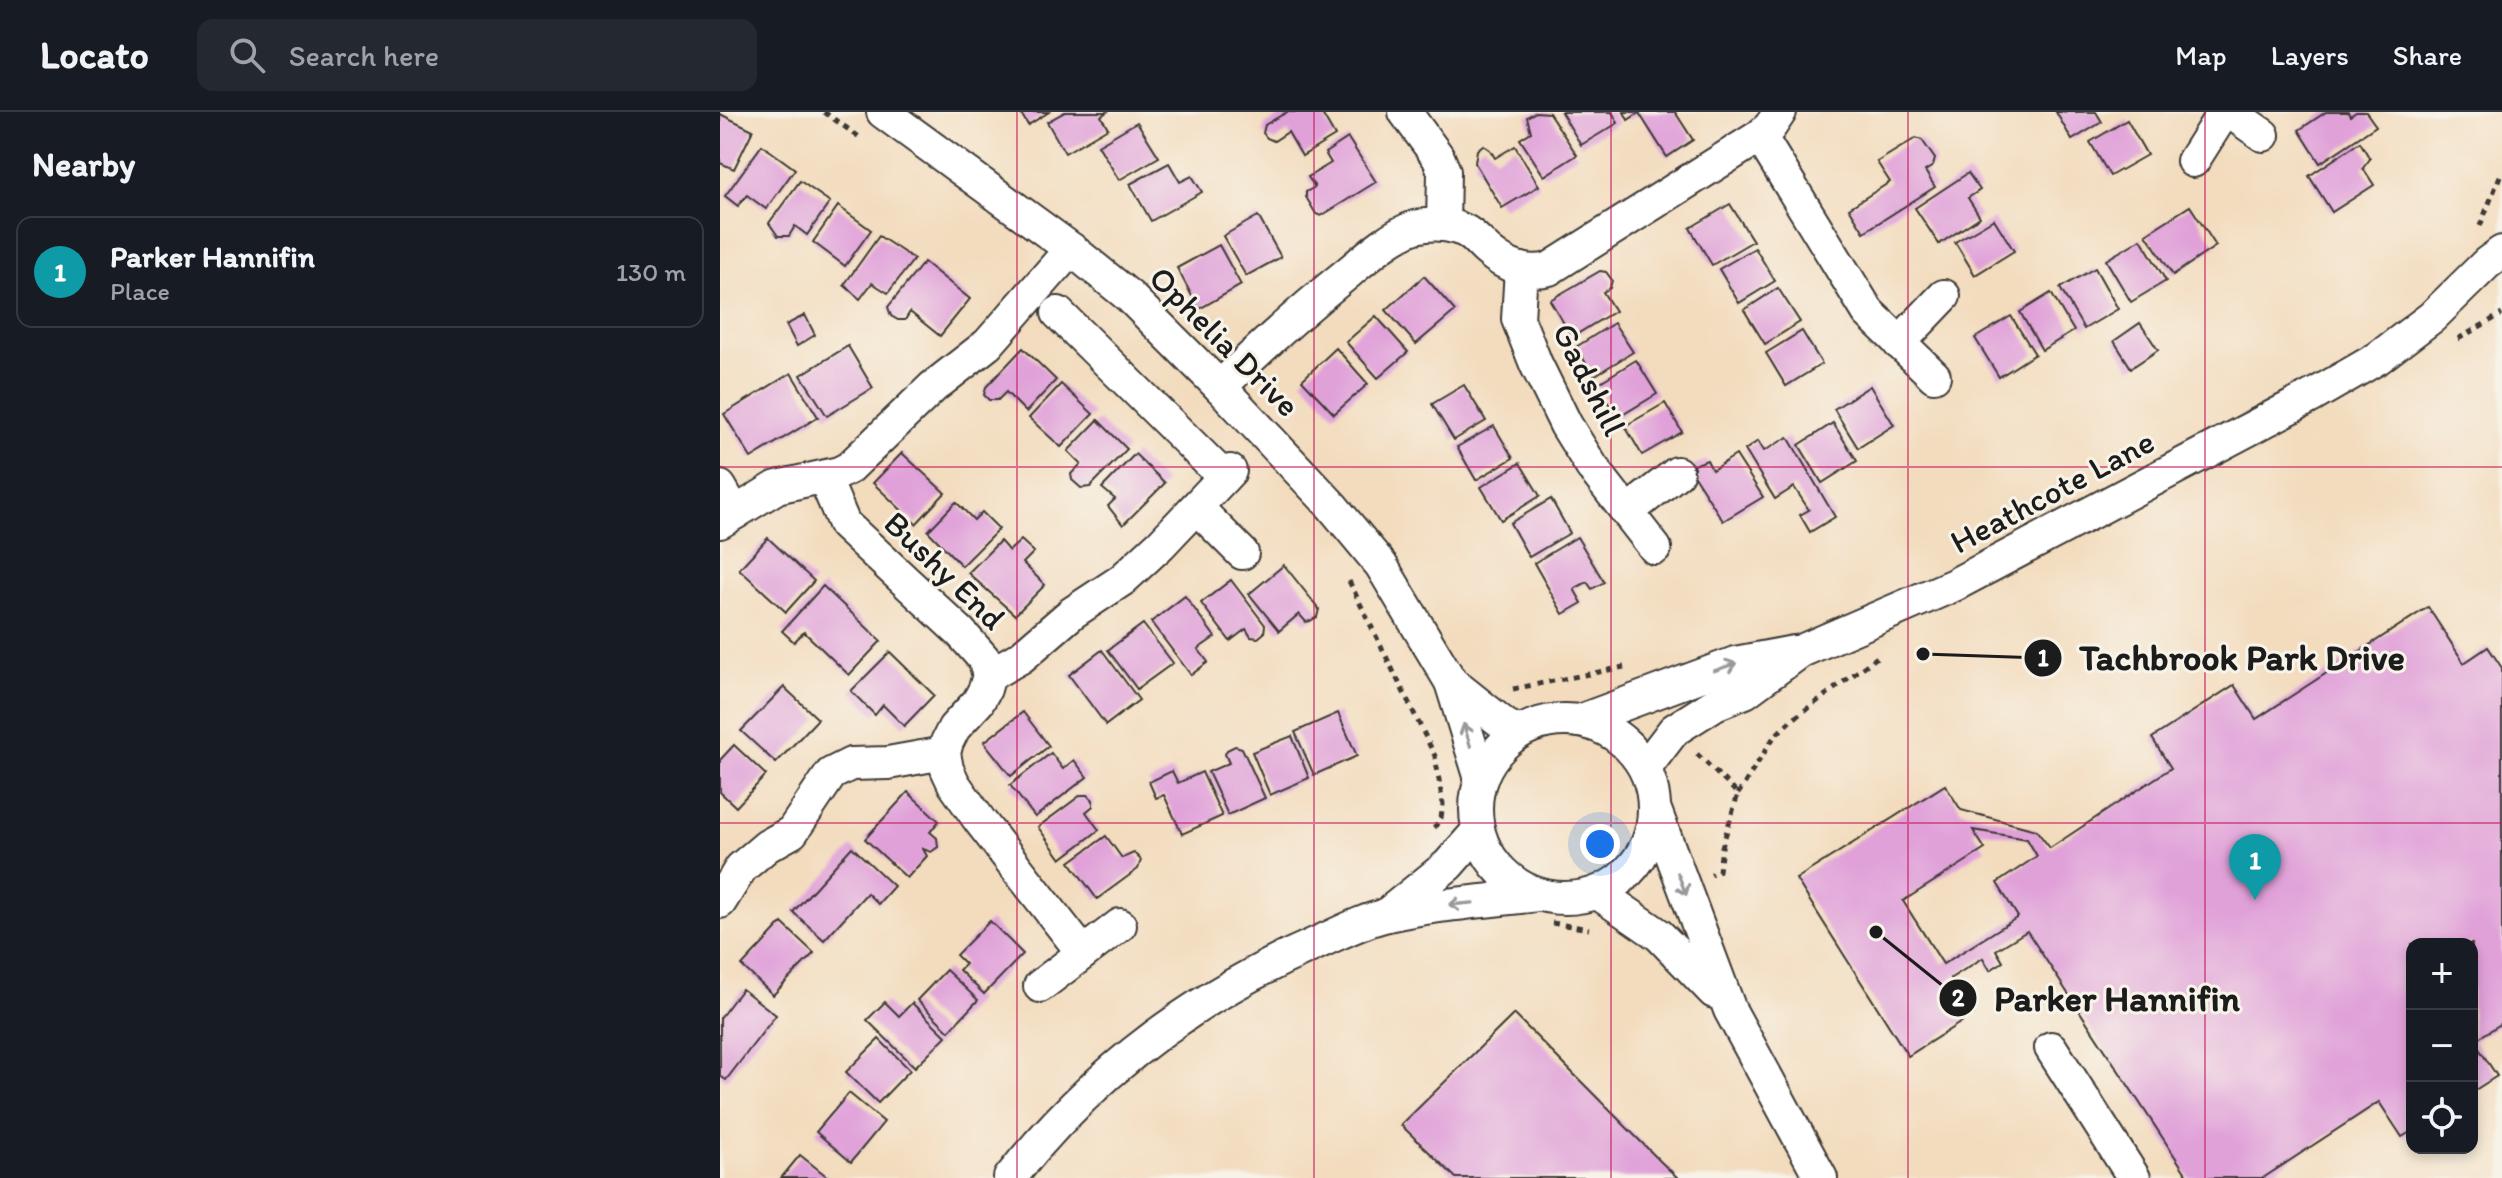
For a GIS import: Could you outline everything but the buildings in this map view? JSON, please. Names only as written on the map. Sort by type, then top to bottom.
[{"type":"street","name":"Ophelia Drive","points":[[883,112],[1071,249],[1130,297],[1220,387],[1358,536],[1402,597],[1451,682],[1481,779]]},
{"type":"street","points":[[1405,112],[1438,157],[1444,171],[1443,225]]},
{"type":"street","points":[[2193,161],[2227,112],[2263,135]]},
{"type":"street","points":[[1220,387],[1282,326],[1364,259],[1406,231],[1417,226],[1443,225],[1468,232],[1489,252],[1521,269],[1537,272],[1549,269],[1770,124],[1868,312],[1934,376]]},
{"type":"street","points":[[725,507],[777,487],[839,473],[858,461],[933,387],[988,344],[1071,249]]},
{"type":"street","name":"Heathcote Lane","points":[[1645,768],[1674,730],[1715,704],[1745,692],[1801,651],[1928,599],[2378,358],[2406,339],[2442,307],[2497,250]]},
{"type":"street","name":"Gadshill","points":[[1521,269],[1518,319],[1536,364],[1566,425],[1592,467],[1655,548]]},
{"type":"street","points":[[1899,343],[1944,296]]},
{"type":"street","points":[[989,675],[1021,657],[1072,613],[1122,580],[1227,474],[1058,313]]},
{"type":"street","points":[[1627,512],[1677,473]]},
{"type":"street","name":"Bushy End","points":[[824,477],[844,524],[969,641],[984,659],[989,675],[978,702],[954,728],[944,753]]},
{"type":"street","points":[[1196,507],[1242,553]]},
{"type":"street","points":[[1579,721],[1735,663],[1801,651]]},
{"type":"street","name":"Ophelia Drive","points":[[1451,682],[1505,725],[1519,732]]},
{"type":"street","points":[[1010,1178],[1068,1111],[1128,1057],[1201,1002],[1293,953],[1385,916],[1538,895],[1568,899],[1598,893],[1618,882],[1635,866],[1651,833],[1654,797],[1645,768],[1623,741],[1602,727],[1579,721],[1548,721],[1519,732],[1496,752],[1481,779],[1475,806],[1478,831],[1494,865],[1518,886],[1538,895]]},
{"type":"street","points":[[720,902],[741,868],[767,846],[792,832],[831,774],[851,764],[888,763],[944,753],[954,784],[1083,953]]},
{"type":"street","points":[[1655,810],[1730,1010],[1821,1178]]},
{"type":"street","points":[[1385,916],[1448,865],[1478,831]]},
{"type":"street","points":[[1598,893],[1659,935],[1703,977],[1730,1010]]},
{"type":"street","points":[[1040,986],[1120,925]]},
{"type":"street","points":[[2051,1048],[2134,1178]]},
{"type":"path","points":[[1346,577],[1435,756],[1442,789],[1441,818]]},
{"type":"path","points":[[1720,856],[1738,794],[1774,737],[1789,722],[1883,653]]},
{"type":"path","points":[[1504,694],[1510,689],[1516,691],[1627,667]]},
{"type":"path","points":[[1688,745],[1738,794]]},
{"type":"place","name":"Tachbrook Park Drive","points":[[1923,654]]},
{"type":"place","name":"Parker Hannifin","points":[[2255,900]]},
{"type":"place","name":"Parker Hannifin","points":[[1876,932]]}]
